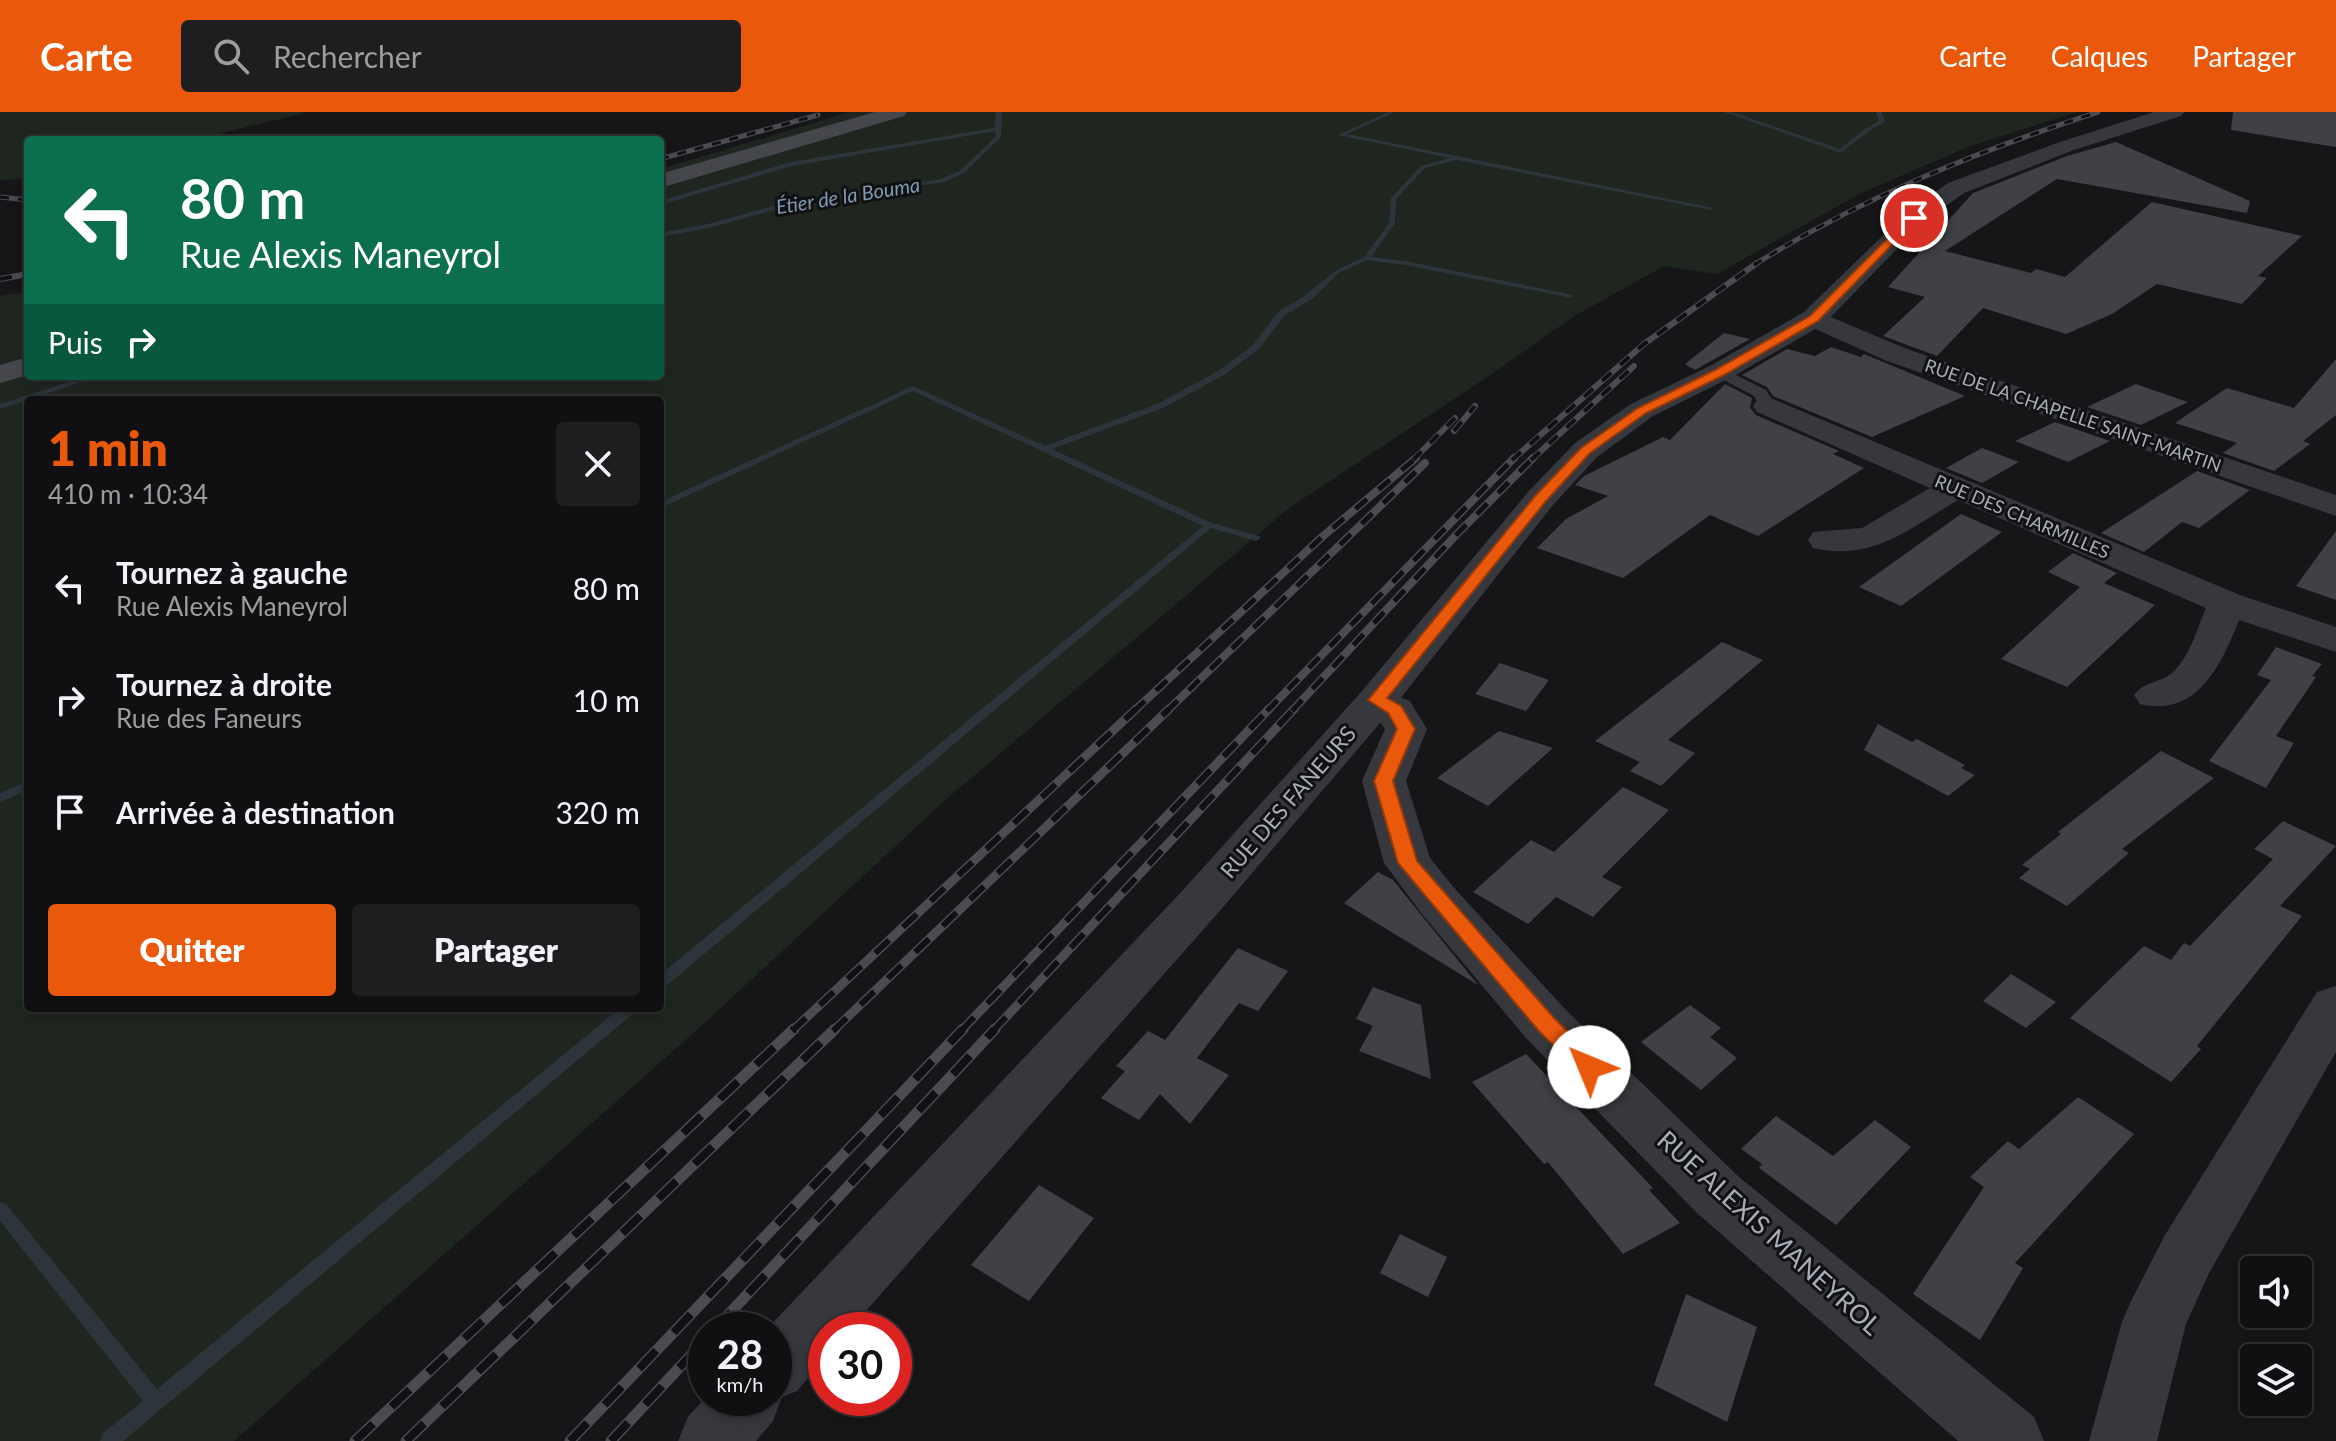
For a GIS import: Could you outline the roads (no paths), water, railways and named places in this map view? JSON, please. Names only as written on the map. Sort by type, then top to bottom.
[{"type":"main road","points":[[664,180],[897,112]]},
{"type":"main road","points":[[0,374],[24,367]]},
{"type":"street","name":"RUE DES FANEURS","points":[[792,1349],[1201,901],[1377,700],[1541,498],[1586,450],[1642,410],[1720,372],[1814,318],[1914,218],[1948,192],[2067,146],[2174,112]]},
{"type":"street","name":"RUE DE LA CHAPELLE SAINT-MARTIN","points":[[1814,318],[1897,355],[2336,506]]},
{"type":"street","name":"RUE DES CHARMILLES","points":[[1768,406],[2227,603],[2336,640]]},
{"type":"street","points":[[1826,540],[1870,538],[1953,488]]},
{"type":"street","points":[[2155,695],[2185,683],[2203,662],[2227,603]]},
{"type":"street","name":"RUE ALEXIS MANEYROL","points":[[1377,700],[1395,710],[1406,729],[1384,781],[1408,863],[1439,902],[1546,1024],[1718,1195],[2010,1441]]},
{"type":"street","points":[[2123,1441],[2154,1322],[2187,1254],[2336,1006]]},
{"type":"street","points":[[712,1441],[734,1416]]},
{"type":"lane","name":"RUE DES CHARMILLES","points":[[1720,372],[1760,393],[1768,406]]},
{"type":"waterway","name":"Étier de la Bouma","points":[[997,129],[999,112]]},
{"type":"waterway","points":[[1392,112],[1341,135],[1711,208]]},
{"type":"waterway","points":[[1727,112],[1841,151],[1882,122],[1879,112]]},
{"type":"waterway","points":[[664,202],[791,164],[997,129]]},
{"type":"waterway","name":"Étier de la Bouma","points":[[664,234],[709,226],[780,206],[942,181],[962,172],[999,136],[997,129]]},
{"type":"waterway","points":[[1366,258],[1392,223],[1393,199],[1423,167],[1457,158]]},
{"type":"waterway","points":[[1047,448],[1160,406],[1221,373],[1256,347],[1281,314],[1310,296],[1337,272],[1366,258]]},
{"type":"waterway","points":[[1366,258],[1569,296]]},
{"type":"waterway","name":"Étier de la Bouma","points":[[34,396],[84,380]]},
{"type":"waterway","points":[[664,503],[913,388],[1209,525]]},
{"type":"waterway","name":"Étier de la Bouma","points":[[0,407],[24,399]]},
{"type":"waterway","points":[[664,980],[1209,525]]},
{"type":"waterway","points":[[1209,525],[1256,538]]},
{"type":"waterway","points":[[0,798],[24,787]]},
{"type":"waterway","points":[[156,1402],[625,1012]]},
{"type":"waterway","points":[[0,1209],[156,1402]]},
{"type":"waterway","points":[[109,1441],[156,1402]]},
{"type":"railway","points":[[1755,264],[1878,197],[1965,160],[2098,112]]},
{"type":"railway","points":[[664,158],[818,115]]},
{"type":"railway","points":[[0,197],[24,200]]},
{"type":"railway","points":[[1512,460],[1644,344],[1755,264]]},
{"type":"railway","points":[[0,279],[24,275]]},
{"type":"railway","points":[[1531,460],[1634,366]]},
{"type":"railway","points":[[1454,431],[1475,406]]},
{"type":"railway","points":[[1413,460],[1455,418]]},
{"type":"railway","points":[[1134,711],[1322,537],[1416,458]]},
{"type":"railway","points":[[1267,711],[1512,460]]},
{"type":"railway","points":[[1292,711],[1456,535],[1531,460]]},
{"type":"railway","points":[[1167,711],[1425,463]]},
{"type":"railway","points":[[792,1031],[1136,709]]},
{"type":"railway","points":[[833,1031],[1169,709]]},
{"type":"railway","points":[[961,1031],[1269,709]]},
{"type":"railway","points":[[993,1031],[1294,709]]},
{"type":"railway","points":[[355,1441],[794,1029]]},
{"type":"railway","points":[[406,1441],[835,1029]]},
{"type":"railway","points":[[570,1441],[963,1029]]},
{"type":"railway","points":[[731,1312],[995,1029]]},
{"type":"railway","points":[[611,1441],[688,1358]]}]
